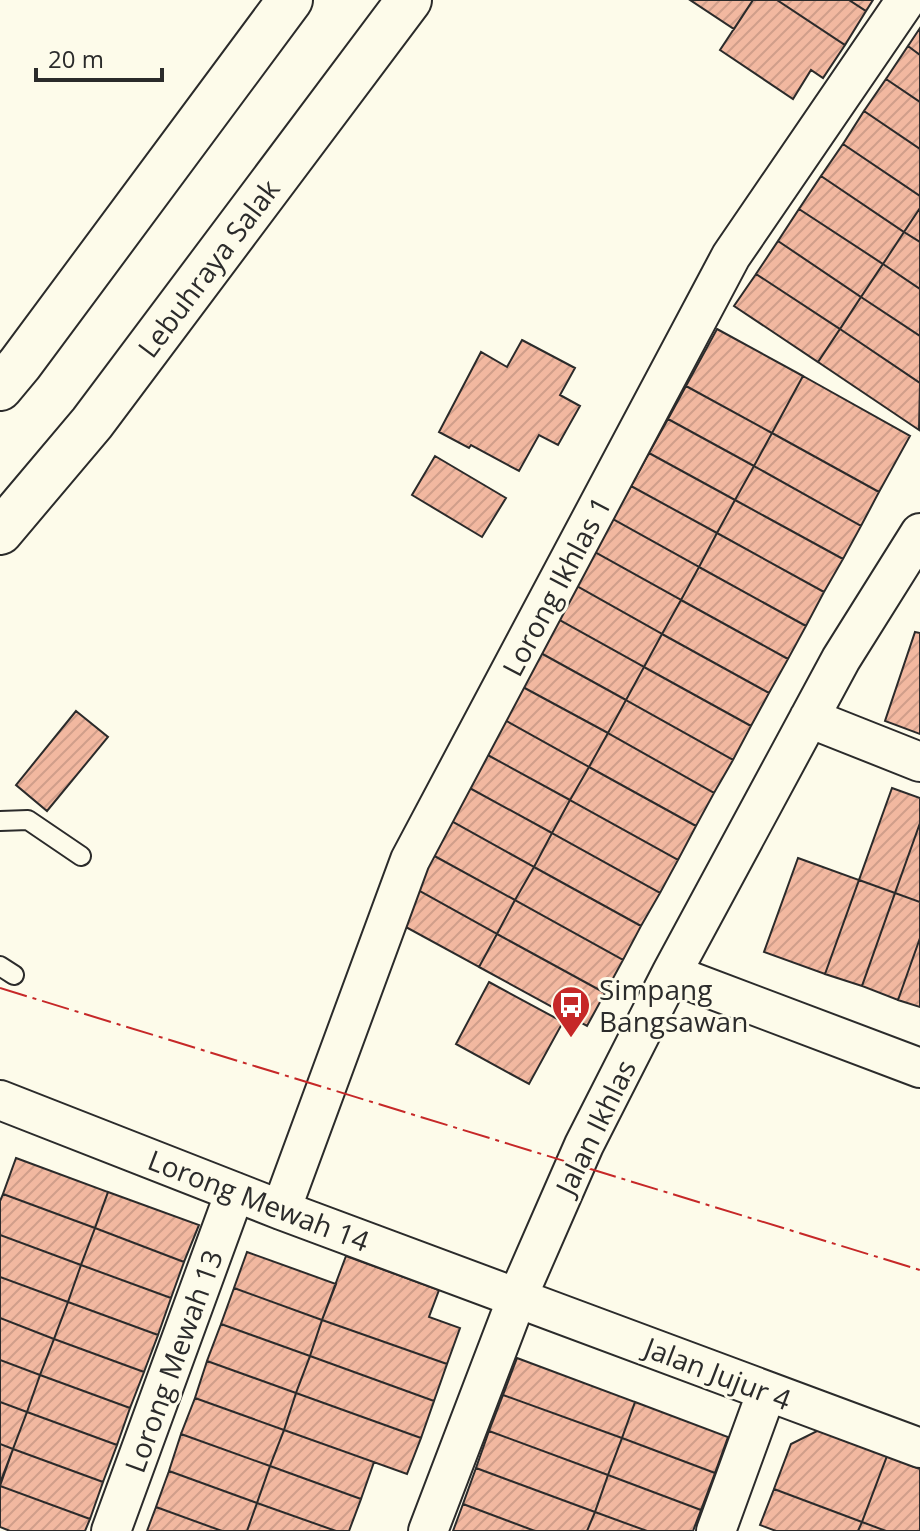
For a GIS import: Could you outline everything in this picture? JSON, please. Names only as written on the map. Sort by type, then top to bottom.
[{"type":"highway","points":[[0,388],[290,0]]},
{"type":"highway","name":"Lebuhraya Salak","points":[[0,532],[92,423],[409,0]]},
{"type":"street","name":"Lorong Ikhlas 1","points":[[281,1210],[410,860],[731,256],[906,0]]},
{"type":"street","name":"Jalan Ikhlas","points":[[428,1531],[517,1298],[584,1145],[671,974],[841,659],[920,533]]},
{"type":"street","points":[[809,718],[920,762]]},
{"type":"street","points":[[671,974],[920,1068]]},
{"type":"street","name":"Lorong Mewah 14","points":[[0,1102],[517,1298]]},
{"type":"street","name":"Lorong Mewah 13","points":[[111,1531],[235,1192]]},
{"type":"street","name":"Jalan Jujur 4","points":[[517,1298],[920,1448]]},
{"type":"street","points":[[716,1531],[767,1391]]},
{"type":"lane","points":[[0,821],[28,820],[81,856]]},
{"type":"building","points":[[690,0],[753,0],[734,29]]},
{"type":"building","points":[[753,0],[777,0],[845,45],[823,78],[811,70],[793,99],[720,50]]},
{"type":"building","points":[[777,0],[849,0],[866,11],[845,45]]},
{"type":"building","points":[[849,0],[873,0],[866,11]]},
{"type":"building","points":[[920,28],[920,55],[908,46]]},
{"type":"building","points":[[908,46],[920,55],[920,102],[886,79]]},
{"type":"building","points":[[886,79],[920,102],[920,149],[864,111]]},
{"type":"building","points":[[864,111],[920,149],[920,196],[843,144]]},
{"type":"building","points":[[843,144],[920,196],[920,208],[904,232],[821,176]]},
{"type":"building","points":[[821,176],[904,232],[883,264],[799,209]]},
{"type":"building","points":[[920,208],[920,242],[904,232]]},
{"type":"building","points":[[799,209],[883,264],[861,297],[778,241]]},
{"type":"building","points":[[904,232],[920,242],[920,289],[883,264]]},
{"type":"building","points":[[778,241],[861,297],[840,329],[756,274]]},
{"type":"building","points":[[883,264],[920,289],[920,336],[861,297]]},
{"type":"building","points":[[756,274],[840,329],[818,362],[734,306]]},
{"type":"building","points":[[861,297],[920,336],[920,383],[840,329]]},
{"type":"building","points":[[717,329],[803,376],[772,433],[686,386]]},
{"type":"building","points":[[840,329],[920,383],[919,430],[818,362]]},
{"type":"building","points":[[522,340],[575,368],[560,395],[580,406],[558,445],[539,435],[519,471],[439,432],[481,352],[507,367]]},
{"type":"building","points":[[803,376],[910,436],[879,492],[772,433]]},
{"type":"building","points":[[686,386],[772,433],[754,466],[668,419]]},
{"type":"building","points":[[668,419],[754,466],[735,500],[649,453]]},
{"type":"building","points":[[772,433],[879,492],[861,526],[754,466]]},
{"type":"building","points":[[649,453],[735,500],[717,533],[631,486]]},
{"type":"building","points":[[435,456],[506,498],[482,537],[412,495]]},
{"type":"building","points":[[754,466],[861,526],[843,559],[735,500]]},
{"type":"building","points":[[631,486],[717,533],[699,567],[613,519]]},
{"type":"building","points":[[735,500],[843,559],[824,592],[717,533]]},
{"type":"building","points":[[613,519],[699,567],[681,600],[595,552]]},
{"type":"building","points":[[717,533],[824,592],[806,626],[699,567]]},
{"type":"building","points":[[595,552],[681,600],[662,634],[577,586]]},
{"type":"building","points":[[699,567],[806,626],[788,659],[681,600]]},
{"type":"building","points":[[577,586],[662,634],[644,667],[558,619]]},
{"type":"building","points":[[681,600],[788,659],[769,693],[662,634]]},
{"type":"building","points":[[558,619],[644,667],[626,700],[539,652]]},
{"type":"building","points":[[915,632],[920,633],[920,734],[885,721]]},
{"type":"building","points":[[662,634],[769,693],[751,726],[644,667]]},
{"type":"building","points":[[539,652],[626,700],[608,733],[521,686]]},
{"type":"building","points":[[644,667],[751,726],[733,760],[626,700]]},
{"type":"building","points":[[521,686],[608,733],[589,767],[503,719]]},
{"type":"building","points":[[626,700],[733,760],[714,793],[608,733]]},
{"type":"building","points":[[76,711],[108,737],[47,811],[16,785]]},
{"type":"building","points":[[503,719],[589,767],[570,800],[484,753]]},
{"type":"building","points":[[608,733],[714,793],[696,826],[589,767]]},
{"type":"building","points":[[484,753],[570,800],[552,833],[466,786]]},
{"type":"building","points":[[589,767],[696,826],[678,860],[570,800]]},
{"type":"building","points":[[466,786],[552,833],[534,867],[448,819]]},
{"type":"building","points":[[892,788],[920,798],[920,823],[895,893],[859,880]]},
{"type":"building","points":[[570,800],[678,860],[660,893],[552,833]]},
{"type":"building","points":[[448,819],[534,867],[515,900],[429,853]]},
{"type":"building","points":[[920,823],[920,902],[895,893]]},
{"type":"building","points":[[552,833],[660,893],[641,926],[534,867]]},
{"type":"building","points":[[429,853],[515,900],[497,934],[411,886]]},
{"type":"building","points":[[798,858],[859,880],[825,974],[764,952]]},
{"type":"building","points":[[534,867],[641,926],[623,960],[515,900]]},
{"type":"building","points":[[859,880],[895,893],[862,986],[825,974]]},
{"type":"building","points":[[411,886],[497,934],[479,967],[393,920]]},
{"type":"building","points":[[895,893],[920,902],[920,938],[898,1000],[862,986]]},
{"type":"building","points":[[515,900],[623,960],[605,993],[497,934]]},
{"type":"building","points":[[497,934],[605,993],[587,1026],[479,967]]},
{"type":"building","points":[[920,938],[920,1007],[898,1000]]},
{"type":"building","points":[[489,982],[563,1022],[529,1084],[456,1044]]},
{"type":"building","points":[[16,1158],[108,1192],[95,1228],[3,1194]]},
{"type":"building","points":[[108,1192],[199,1225],[184,1262],[95,1228]]},
{"type":"building","points":[[3,1194],[95,1228],[81,1265],[0,1235],[0,1201]]},
{"type":"building","points":[[95,1228],[184,1262],[171,1298],[81,1265]]},
{"type":"building","points":[[0,1235],[81,1265],[68,1302],[0,1277]]},
{"type":"building","points":[[247,1252],[336,1284],[322,1320],[234,1288]]},
{"type":"building","points":[[346,1256],[439,1290],[429,1317],[460,1328],[447,1364],[322,1320]]},
{"type":"building","points":[[81,1265],[171,1298],[158,1335],[68,1302]]},
{"type":"building","points":[[0,1277],[68,1302],[54,1339],[0,1318]]},
{"type":"building","points":[[234,1288],[322,1320],[310,1356],[221,1324]]},
{"type":"building","points":[[68,1302],[158,1335],[144,1372],[54,1339]]},
{"type":"building","points":[[0,1318],[54,1339],[40,1375],[0,1360]]},
{"type":"building","points":[[322,1320],[447,1364],[434,1401],[310,1356]]},
{"type":"building","points":[[221,1324],[310,1356],[296,1393],[207,1361]]},
{"type":"building","points":[[54,1339],[144,1372],[130,1408],[40,1375]]},
{"type":"building","points":[[310,1356],[434,1401],[421,1438],[296,1393]]},
{"type":"building","points":[[517,1358],[635,1402],[622,1438],[503,1395]]},
{"type":"building","points":[[0,1360],[40,1375],[27,1412],[0,1402]]},
{"type":"building","points":[[207,1361],[296,1393],[284,1430],[195,1398]]},
{"type":"building","points":[[40,1375],[130,1408],[117,1445],[27,1412]]},
{"type":"building","points":[[296,1393],[421,1438],[407,1474],[284,1430]]},
{"type":"building","points":[[503,1395],[622,1438],[608,1475],[489,1431]]},
{"type":"building","points":[[195,1398],[284,1430],[270,1466],[181,1434]]},
{"type":"building","points":[[0,1402],[27,1412],[13,1449],[0,1444]]},
{"type":"building","points":[[635,1402],[728,1437],[715,1473],[622,1438]]},
{"type":"building","points":[[27,1412],[117,1445],[103,1482],[13,1449]]},
{"type":"building","points":[[284,1430],[374,1462],[361,1499],[270,1466]]},
{"type":"building","points":[[819,1430],[887,1456],[862,1522],[774,1489],[791,1444]]},
{"type":"building","points":[[489,1431],[608,1475],[595,1512],[476,1468]]},
{"type":"building","points":[[181,1434],[270,1466],[257,1503],[169,1471]]},
{"type":"building","points":[[622,1438],[715,1473],[701,1510],[608,1475]]},
{"type":"building","points":[[0,1444],[13,1449],[0,1483]]},
{"type":"building","points":[[13,1449],[103,1482],[90,1519],[0,1486]]},
{"type":"building","points":[[887,1456],[920,1469],[920,1531],[886,1531],[862,1522]]},
{"type":"building","points":[[270,1466],[361,1499],[349,1531],[336,1531],[257,1503]]},
{"type":"building","points":[[476,1468],[595,1512],[587,1531],[535,1531],[463,1504]]},
{"type":"building","points":[[169,1471],[257,1503],[247,1531],[222,1531],[156,1507]]},
{"type":"building","points":[[608,1475],[701,1510],[693,1531],[647,1531],[595,1512]]},
{"type":"building","points":[[0,1486],[90,1519],[85,1531],[10,1531],[0,1527]]},
{"type":"building","points":[[774,1489],[862,1522],[858,1531],[776,1531],[760,1525]]},
{"type":"building","points":[[257,1503],[336,1531],[247,1531]]},
{"type":"building","points":[[463,1504],[535,1531],[453,1531]]},
{"type":"building","points":[[156,1507],[222,1531],[147,1531]]},
{"type":"building","points":[[595,1512],[647,1531],[587,1531]]},
{"type":"building","points":[[862,1522],[886,1531],[858,1531]]},
{"type":"power","points":[[0,988],[920,1270]]},
{"type":"place","name":"Simpang Bangsawan","points":[[571,1039]]}]
